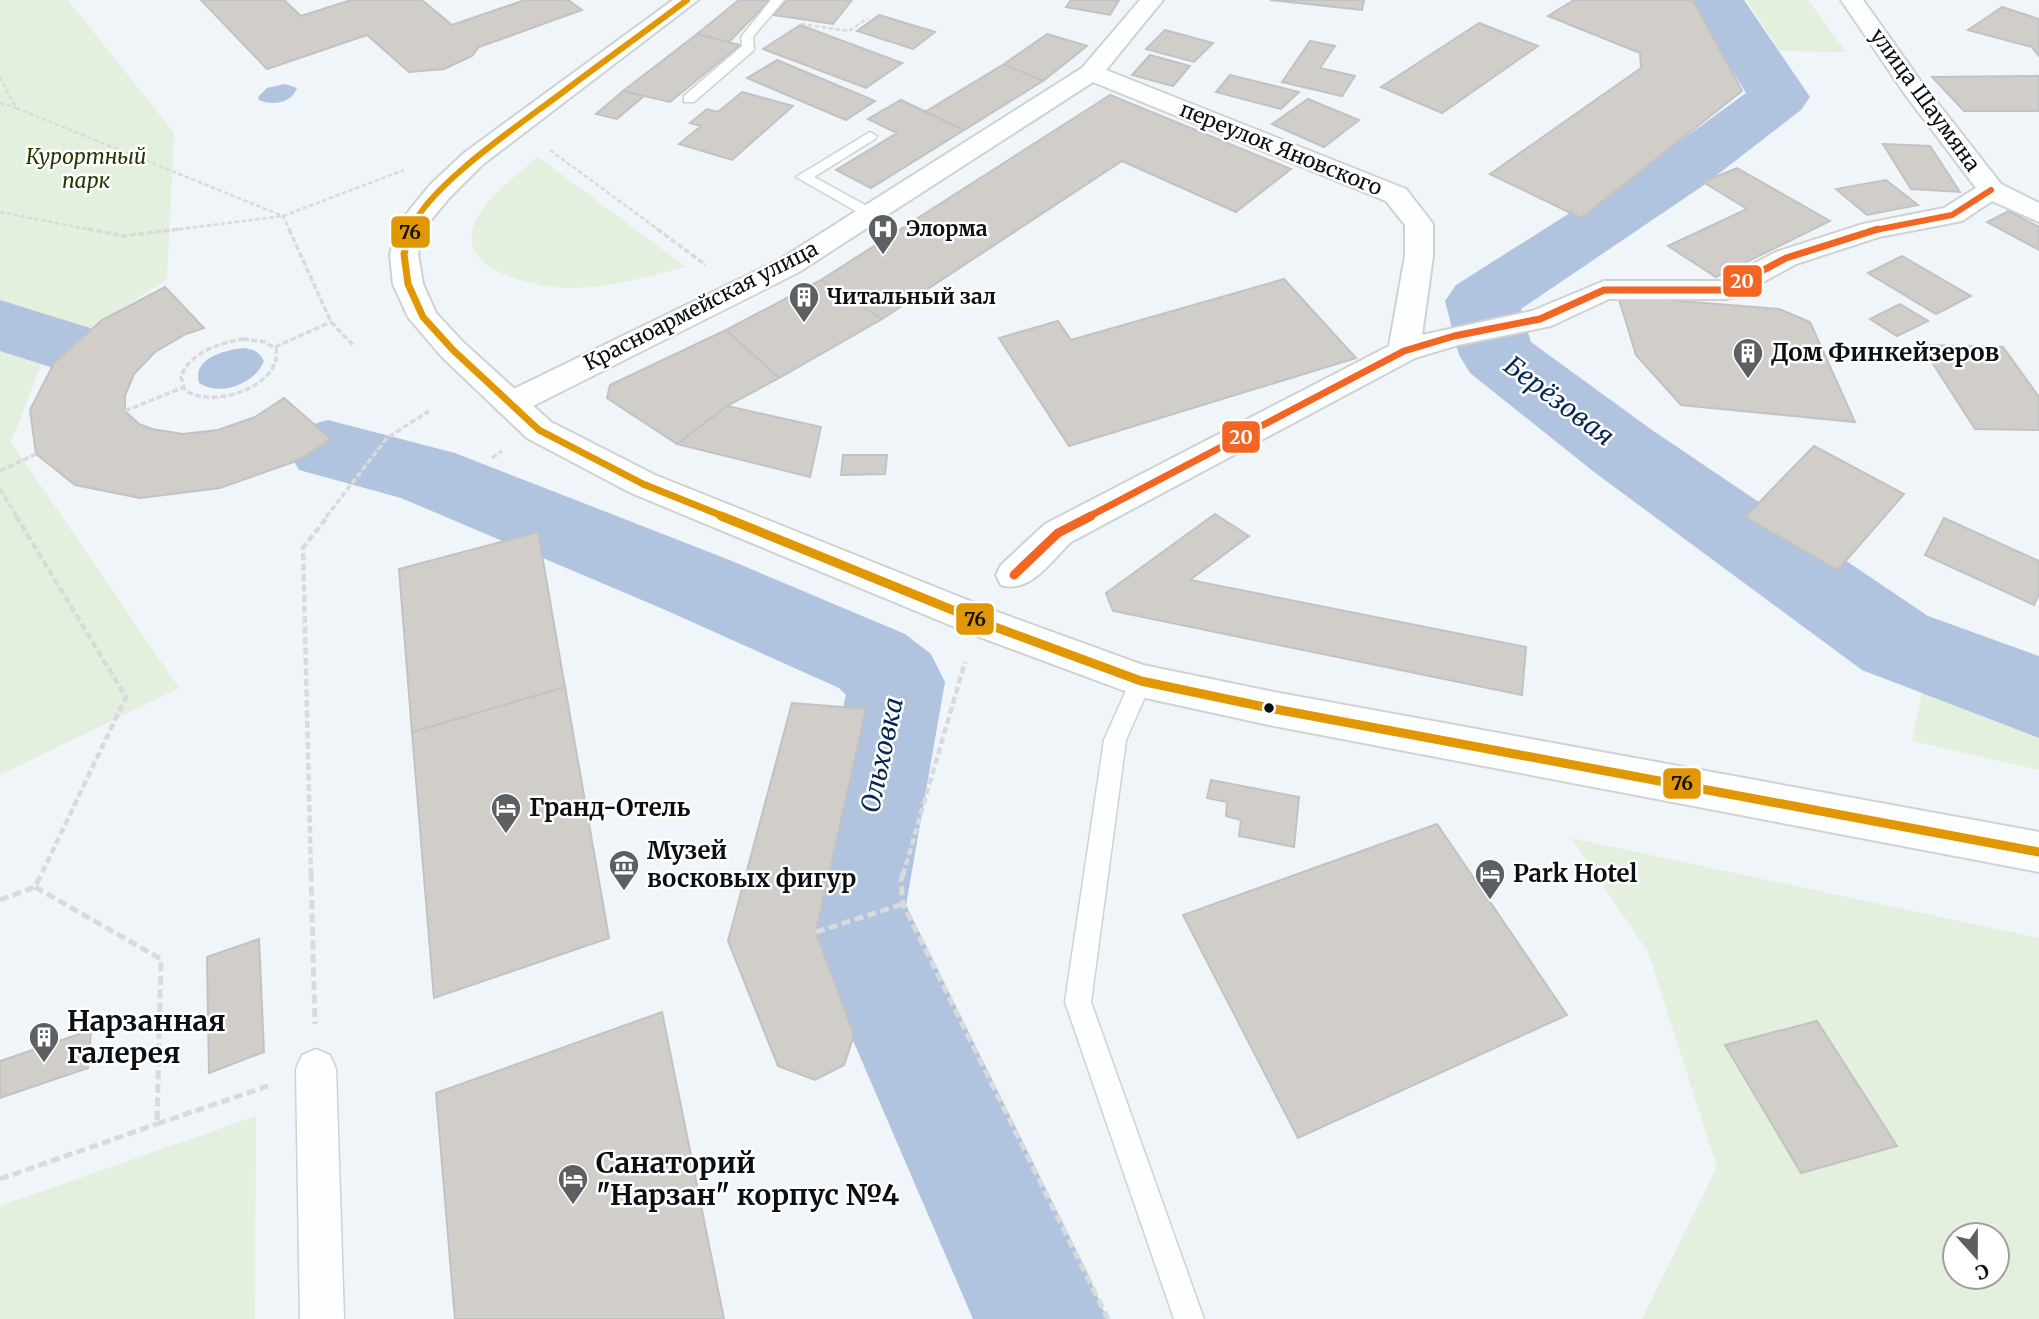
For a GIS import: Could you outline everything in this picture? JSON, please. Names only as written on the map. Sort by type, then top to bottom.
[{"type":"street","points":[[687,0],[473,159],[440,191],[413,223],[404,254],[408,284],[422,317],[539,430],[643,484],[987,624],[1141,681],[1269,708],[2039,852]]},
{"type":"street","name":"Красноармейская улица","points":[[510,404],[789,266],[1091,73],[1152,0]]},
{"type":"street","name":"улица Шаумяна","points":[[1852,0],[1913,88],[1991,190],[2039,214]]},
{"type":"street","name":"переулок Яновского","points":[[1091,73],[1396,195],[1419,224],[1419,256],[1404,351]]},
{"type":"street","points":[[1014,575],[1058,534],[1404,351],[1454,335],[1540,319],[1604,290],[1726,290],[1798,254],[1873,230],[1952,215],[1991,190]]},
{"type":"street","points":[[316,1069],[322,1319]]},
{"type":"lane","points":[[690,99],[749,47],[747,37],[778,0]]},
{"type":"lane","points":[[870,136],[803,177],[871,214]]},
{"type":"lane","points":[[1141,681],[1115,740],[1078,1002],[1189,1319]]},
{"type":"path","points":[[809,25],[849,31],[868,18]]},
{"type":"path","points":[[0,77],[16,108]]},
{"type":"path","points":[[0,103],[283,216],[331,322],[354,345]]},
{"type":"path","points":[[545,146],[709,268]]},
{"type":"path","points":[[0,212],[124,236],[283,216],[382,181],[415,165]]},
{"type":"path","points":[[275,347],[331,322]]},
{"type":"path","points":[[256,339],[275,347],[277,364],[266,378],[247,390],[216,398],[190,394],[184,387],[181,379],[184,370],[191,361],[214,346],[229,341],[256,339]]},
{"type":"path","points":[[125,411],[184,387]]},
{"type":"path","points":[[0,1180],[316,1069],[303,548],[387,438],[429,411]]},
{"type":"path","points":[[492,458],[504,449]]},
{"type":"path","points":[[0,471],[36,454]]},
{"type":"path","points":[[0,489],[126,697],[35,887],[0,900]]},
{"type":"path","points":[[971,652],[962,667],[901,881],[903,904],[1108,1319]]},
{"type":"path","points":[[35,887],[161,960],[158,1124]]},
{"type":"path","points":[[816,932],[903,904]]},
{"type":"green space","name":"Курортный парк","points":[[0,0],[68,0],[174,133],[167,279],[43,360],[11,442],[179,688],[0,775]]},
{"type":"green space","points":[[1746,0],[1808,0],[1846,52],[1780,51]]},
{"type":"green space","points":[[538,157],[686,267],[617,283],[561,288],[525,282],[491,267],[479,257],[472,244],[477,217],[501,189]]},
{"type":"green space","points":[[1926,673],[2039,717],[2039,770],[1912,741]]},
{"type":"green space","points":[[1571,838],[2039,938],[2039,1319],[1642,1319],[1717,1167],[1648,952]]},
{"type":"green space","points":[[256,1116],[255,1319],[0,1319],[0,1206]]},
{"type":"water","points":[[285,84],[297,88],[291,97],[275,103],[259,100],[258,97],[267,88]]},
{"type":"water","points":[[243,348],[255,351],[264,361],[253,376],[236,386],[226,388],[217,389],[199,383],[198,374],[205,361],[219,353]]},
{"type":"building","points":[[201,0],[284,0],[301,16],[351,0],[422,0],[452,25],[525,0],[568,0],[582,10],[479,47],[472,56],[444,69],[409,72],[367,35],[267,69]]},
{"type":"building","points":[[739,0],[770,0],[729,42],[697,34]]},
{"type":"building","points":[[787,0],[852,0],[833,24],[774,15]]},
{"type":"building","points":[[1071,0],[1119,0],[1110,15],[1066,7]]},
{"type":"building","points":[[1270,0],[1364,0],[1362,10]]},
{"type":"building","points":[[1574,0],[1693,0],[1742,91],[1581,218],[1490,174],[1641,68],[1640,53],[1548,16]]},
{"type":"building","points":[[2002,7],[2039,19],[2039,56],[2032,47],[1968,30]]},
{"type":"building","points":[[879,15],[935,32],[913,49],[857,31]]},
{"type":"building","points":[[1479,23],[1538,46],[1442,113],[1381,87]]},
{"type":"building","points":[[800,25],[902,63],[866,88],[763,49]]},
{"type":"building","points":[[1165,30],[1213,43],[1194,62],[1146,49]]},
{"type":"building","points":[[697,34],[740,45],[670,102],[623,91]]},
{"type":"building","points":[[1047,34],[1087,46],[1043,81],[1004,64]]},
{"type":"building","points":[[1310,41],[1335,46],[1320,68],[1355,76],[1342,96],[1282,82]]},
{"type":"building","points":[[1150,55],[1190,66],[1173,86],[1132,75]]},
{"type":"building","points":[[777,60],[875,101],[846,120],[747,78]]},
{"type":"building","points":[[1004,64],[1043,81],[964,130],[925,112]]},
{"type":"building","points":[[1230,75],[1299,92],[1281,109],[1216,92]]},
{"type":"building","points":[[2039,76],[2039,111],[1964,111],[1932,77]]},
{"type":"building","points":[[623,91],[644,96],[617,119],[596,114]]},
{"type":"building","points":[[742,92],[793,106],[732,160],[679,144],[701,126],[690,123],[707,109],[718,112]]},
{"type":"building","points":[[1110,95],[1291,169],[1236,212],[1122,161],[882,319],[821,280]]},
{"type":"building","points":[[1308,99],[1359,120],[1324,147],[1272,124]]},
{"type":"building","points":[[901,100],[964,130],[871,188],[836,170],[897,133],[868,119]]},
{"type":"building","points":[[1883,144],[1930,146],[1960,192],[1911,189]]},
{"type":"building","points":[[1737,168],[1830,221],[1716,277],[1668,246],[1747,209],[1703,182]]},
{"type":"building","points":[[1886,180],[1918,205],[1867,215],[1836,189]]},
{"type":"building","points":[[2009,211],[2039,227],[2039,250],[1987,222]]},
{"type":"building","points":[[1902,256],[1971,296],[1936,314],[1868,273]]},
{"type":"building","points":[[1284,279],[1356,358],[1069,446],[999,338],[1058,321],[1071,340]]},
{"type":"building","name":"Читальный зал","points":[[821,280],[882,319],[779,378],[726,330]]},
{"type":"building","points":[[165,287],[204,328],[186,334],[155,352],[134,374],[125,396],[125,411],[139,424],[183,434],[218,430],[255,417],[284,398],[331,439],[299,460],[220,488],[140,498],[75,485],[36,454],[30,410],[54,363],[102,320]]},
{"type":"building","name":"Дом Финкейзеров","points":[[1618,296],[1779,309],[1810,322],[1855,422],[1681,405],[1636,355]]},
{"type":"building","points":[[1900,304],[1928,321],[1897,336],[1870,319]]},
{"type":"building","points":[[726,330],[779,378],[727,406],[677,444],[607,398],[610,385]]},
{"type":"building","points":[[1921,345],[2003,347],[2039,397],[2039,430],[1975,429]]},
{"type":"building","points":[[727,406],[821,427],[810,477],[677,444]]},
{"type":"building","points":[[1814,446],[1904,494],[1838,570],[1745,517]]},
{"type":"building","points":[[843,455],[887,455],[885,474],[841,475]]},
{"type":"building","points":[[1215,514],[1249,536],[1190,580],[1526,647],[1522,695],[1113,611],[1106,593]]},
{"type":"building","points":[[1944,518],[2039,561],[2039,594],[2034,605],[1925,555]]},
{"type":"building","points":[[538,532],[565,687],[412,732],[399,569]]},
{"type":"building","name":"Гранд-Отель","points":[[565,687],[609,938],[434,998],[412,732]]},
{"type":"building","points":[[792,703],[866,709],[816,932],[854,1035],[844,1065],[815,1080],[778,1066],[728,941]]},
{"type":"building","points":[[1211,780],[1299,797],[1294,847],[1239,836],[1241,820],[1226,816],[1227,802],[1207,798]]},
{"type":"building","points":[[1437,824],[1567,1015],[1298,1138],[1183,915]]},
{"type":"building","points":[[259,939],[264,1052],[209,1073],[207,957]]},
{"type":"building","name":"Санаторий \"Нарзан\" корпус №4","points":[[662,1012],[724,1319],[455,1319],[436,1093]]},
{"type":"building","points":[[1817,1021],[1897,1146],[1801,1173],[1725,1045]]},
{"type":"building","name":"Нарзанная галерея","points":[[91,1030],[88,1068],[0,1098],[0,1061]]},
{"type":"waterway","name":"Берёзовая","points":[[1716,0],[1779,97],[1681,171],[1482,301],[1497,355],[1623,451],[1895,643],[2039,697]]},
{"type":"waterway","name":"Ольховка","points":[[0,324],[63,346]]},
{"type":"waterway","name":"Ольховка","points":[[328,449],[425,474],[695,584],[872,661],[897,682],[851,908],[1040,1319]]},
{"type":"transit line","name":"76","points":[[687,0],[473,159],[440,191],[413,223],[404,254],[408,284],[423,317],[453,350],[539,430],[643,484],[987,624],[1141,681],[1269,708],[2039,852]]},
{"type":"transit line","name":"20","points":[[1014,575],[1058,533],[1404,351],[1454,336],[1540,319],[1604,290],[1726,290],[1786,258],[1873,230],[1952,215],[1991,190]]},
{"type":"place","name":"Элорма","points":[[883,256]]},
{"type":"place","name":"Читальный зал","points":[[804,324]]},
{"type":"place","name":"Дом Финкейзеров","points":[[1748,380]]},
{"type":"place","name":"Гранд-Отель","points":[[506,835]]},
{"type":"place","name":"Музей восковых фигур","points":[[624,892]]},
{"type":"place","name":"Park Hotel","points":[[1490,901]]},
{"type":"place","name":"Нарзанная галерея","points":[[44,1064]]},
{"type":"place","name":"Санаторий \"Нарзан\" корпус №4","points":[[573,1206]]}]
